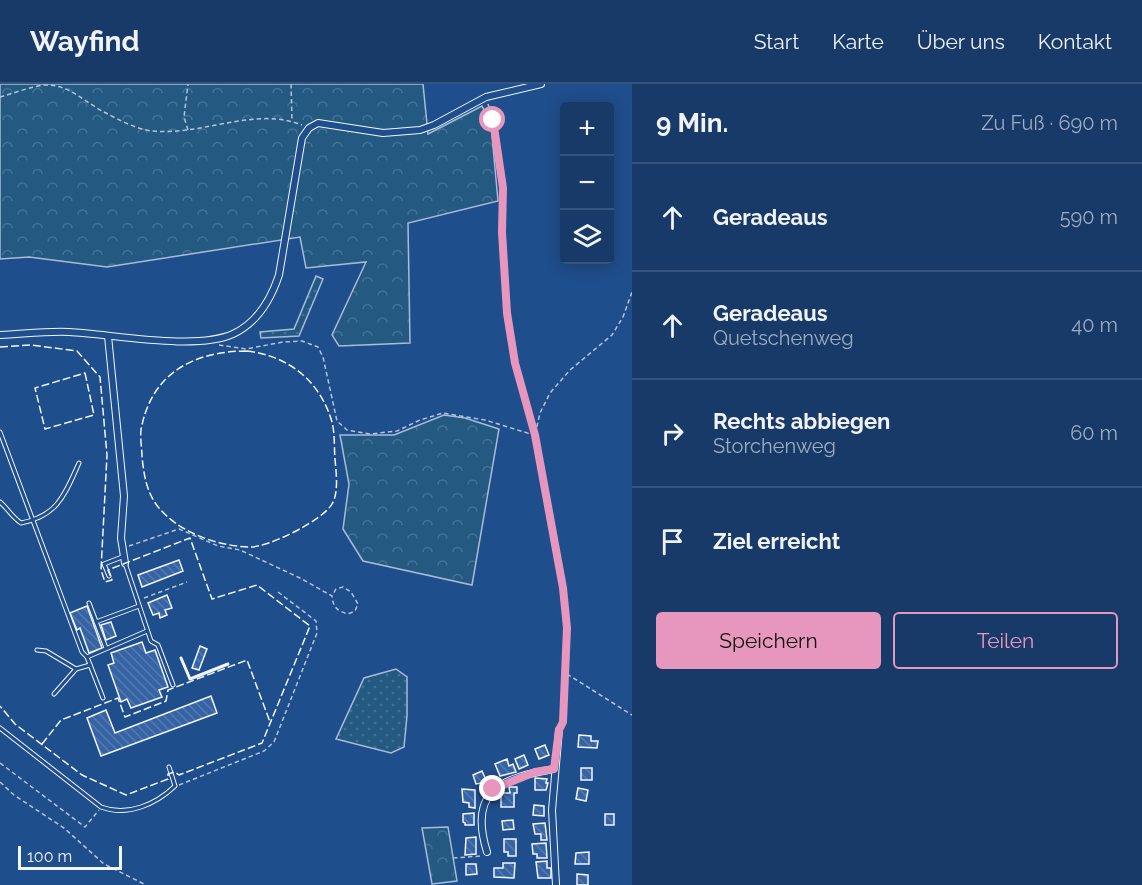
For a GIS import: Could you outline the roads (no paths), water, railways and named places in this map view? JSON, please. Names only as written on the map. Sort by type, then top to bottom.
[{"type":"street","points":[[0,335],[68,332],[203,342],[232,334],[250,323],[273,293],[279,274],[302,138],[309,128],[318,123],[383,132],[420,130],[486,97],[541,84]]},
{"type":"street","points":[[108,336],[124,496],[121,538],[125,559]]},
{"type":"street","points":[[556,885],[552,810],[559,730]]},
{"type":"street","points":[[487,852],[482,837],[482,812],[486,798],[493,789],[535,772],[554,769]]},
{"type":"lane","points":[[0,432],[82,652],[87,657],[103,698]]},
{"type":"lane","points":[[0,502],[13,518],[21,523],[47,515],[63,497],[80,463]]},
{"type":"lane","points":[[109,576],[104,564],[125,559],[147,631],[151,641],[158,645],[173,685]]},
{"type":"lane","points":[[89,603],[106,648]]},
{"type":"lane","points":[[96,622],[139,606]]},
{"type":"lane","points":[[87,657],[147,631]]},
{"type":"lane","points":[[37,650],[46,651],[76,669]]},
{"type":"lane","points":[[54,694],[76,669],[90,665]]},
{"type":"lane","points":[[0,728],[101,807],[110,810],[126,812],[161,799],[176,786],[169,766]]}]
